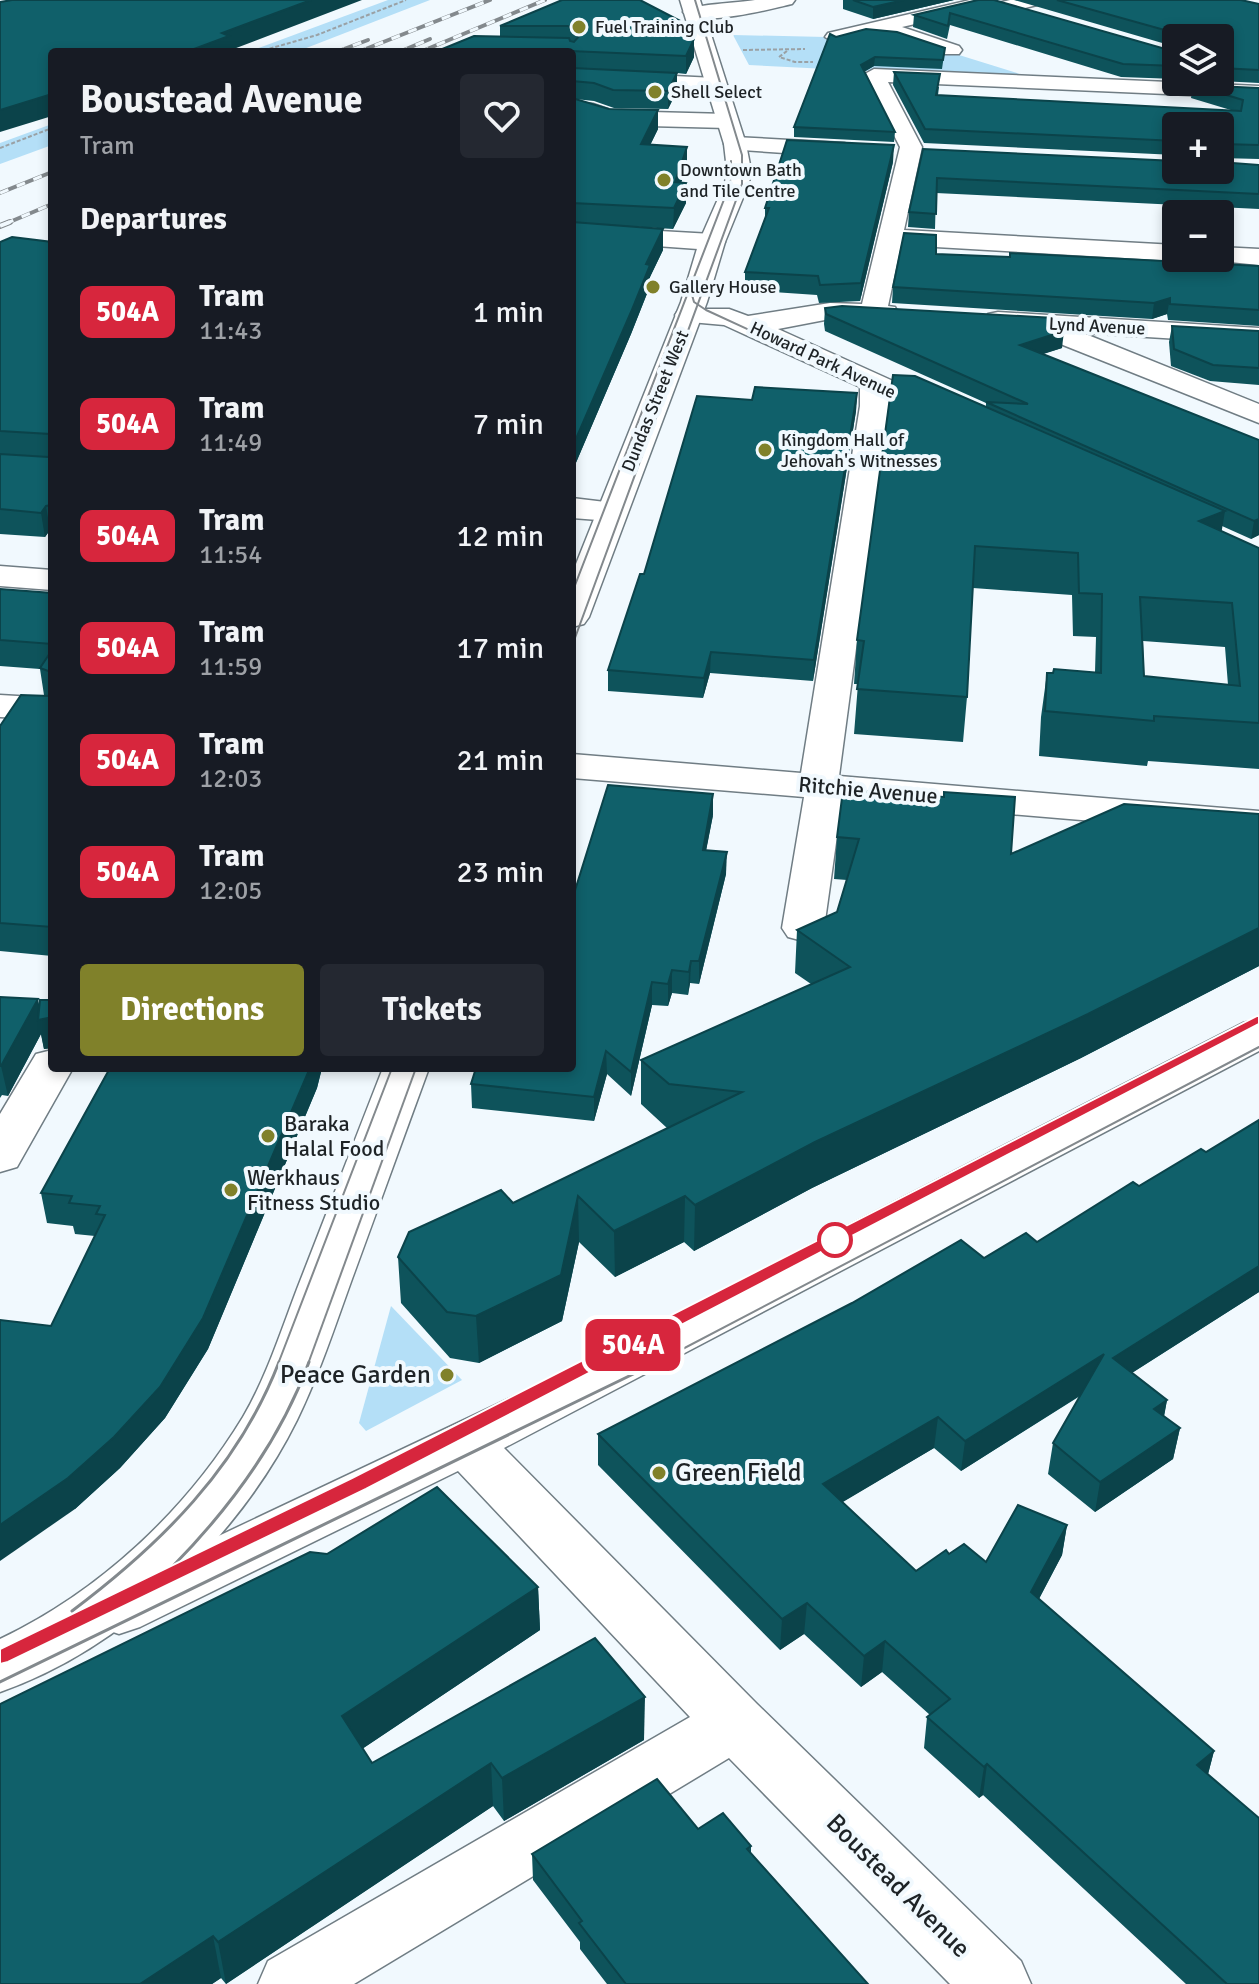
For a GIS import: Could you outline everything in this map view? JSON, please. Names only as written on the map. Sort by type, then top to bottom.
[{"type":"street","points":[[692,6],[728,11],[785,0]]},
{"type":"street","points":[[835,37],[991,3],[1034,0]]},
{"type":"street","points":[[991,3],[1048,19]]},
{"type":"street","name":"Dundas Street West","points":[[576,606],[737,183],[739,170],[735,144],[692,6]]},
{"type":"street","points":[[880,26],[1050,82]]},
{"type":"street","points":[[873,313],[911,147],[874,75],[1259,92]]},
{"type":"street","points":[[576,77],[715,84]]},
{"type":"street","points":[[576,109],[593,111],[609,118],[727,121]]},
{"type":"street","points":[[735,144],[862,150]]},
{"type":"street","points":[[576,233],[712,242]]},
{"type":"street","points":[[892,237],[1162,252]]},
{"type":"street","points":[[1234,256],[1259,257]]},
{"type":"street","points":[[745,324],[830,311],[919,315]]},
{"type":"street","name":"Howard Park Avenue","points":[[689,315],[729,317],[974,429]]},
{"type":"street","name":"Lynd Avenue","points":[[979,319],[1259,336]]},
{"type":"street","points":[[1054,324],[1068,337],[1259,414]]},
{"type":"street","points":[[803,928],[875,406],[874,384]]},
{"type":"street","points":[[576,508],[611,511]]},
{"type":"street","points":[[0,576],[48,580]]},
{"type":"street","points":[[0,706],[48,709]]},
{"type":"street","name":"Ritchie Avenue","points":[[576,766],[1259,823]]},
{"type":"street","points":[[0,1667],[557,1399],[1250,1048]]},
{"type":"street","points":[[0,1156],[48,1071]]},
{"type":"street","points":[[62,1637],[115,1599],[186,1535],[210,1509],[256,1445],[304,1339],[404,1072]]},
{"type":"street","name":"Boustead Avenue","points":[[466,1444],[735,1723],[997,1984]]},
{"type":"street","points":[[292,1984],[735,1723]]},
{"type":"path","points":[[272,48],[317,35],[406,0]]},
{"type":"path","points":[[791,49],[779,57],[795,62],[818,61]]},
{"type":"path","points":[[804,49],[811,50]]},
{"type":"path","points":[[0,148],[48,130]]},
{"type":"shaded area","points":[[388,0],[430,0],[306,48],[259,48]]},
{"type":"shaded area","points":[[885,32],[1030,79],[749,65],[733,35],[826,37]]},
{"type":"shaded area","points":[[48,125],[48,146],[0,164],[0,143]]},
{"type":"shaded area","points":[[391,1306],[462,1380],[366,1431],[359,1423]]},
{"type":"building","points":[[311,0],[222,33],[229,36],[197,48],[48,48],[48,95],[0,110],[0,2]]},
{"type":"building","points":[[562,0],[640,0],[690,26],[694,39],[686,56],[576,51],[576,48],[445,48],[474,36],[569,38],[574,42],[581,34],[568,26],[500,26]]},
{"type":"building","points":[[853,0],[904,0],[873,7]]},
{"type":"building","points":[[978,0],[994,0],[1162,48],[1162,65],[1123,64],[950,13],[948,26],[914,15]]},
{"type":"building","points":[[1057,0],[1241,0],[1259,4],[1259,70],[1234,69],[1234,24],[1162,24],[1162,29]]},
{"type":"building","points":[[866,29],[897,32],[945,48],[943,60],[875,57],[861,65],[895,132],[794,127],[830,34],[836,37]]},
{"type":"building","points":[[576,68],[677,73],[668,91],[613,90],[594,83],[576,81]]},
{"type":"building","points":[[894,72],[940,74],[936,95],[1241,111],[1243,100],[1230,96],[1234,96],[1234,87],[1259,88],[1259,145],[1234,144],[1234,112],[1162,112],[1162,140],[925,129]]},
{"type":"building","points":[[576,99],[609,109],[658,110],[641,144],[687,147],[675,182],[686,183],[674,208],[576,203]]},
{"type":"building","points":[[787,140],[894,145],[861,283],[820,285],[818,276],[745,272],[769,208],[765,208]]},
{"type":"building","points":[[923,149],[1162,160],[1162,184],[1234,184],[1234,163],[1259,165],[1259,194],[937,178],[936,214],[909,212]]},
{"type":"building","points":[[576,222],[663,229],[646,264],[650,265],[576,439]]},
{"type":"building","points":[[904,233],[936,235],[936,254],[1010,257],[1010,253],[1162,261],[1162,272],[1234,272],[1234,265],[1259,266],[1259,310],[1170,304],[1170,298],[1154,303],[893,287]]},
{"type":"building","points":[[12,237],[48,242],[48,434],[0,431],[0,242]]},
{"type":"building","points":[[842,306],[1054,318],[1057,328],[1064,331],[1020,345],[1259,440],[1259,519],[1254,521],[986,402],[1028,404],[826,314],[825,308]]},
{"type":"building","points":[[1172,326],[1259,331],[1259,368],[1213,365],[1174,349]]},
{"type":"building","points":[[893,375],[915,376],[1225,511],[1199,521],[1259,548],[1259,723],[1154,716],[1154,721],[1045,711],[1047,673],[1053,673],[1054,669],[1101,673],[1102,594],[1079,593],[1078,553],[975,546],[967,697],[857,689],[864,641],[857,640]],"holes":[[[1140,597],[1232,603],[1240,686],[1144,676]]]},
{"type":"building","points":[[755,387],[857,393],[814,660],[711,652],[704,678],[608,670],[640,574],[644,574],[697,396],[752,400]]},
{"type":"building","points":[[0,454],[48,457],[48,506],[41,513],[0,509]]},
{"type":"building","points":[[0,589],[48,593],[48,644],[0,640]]},
{"type":"building","points":[[48,656],[48,671],[40,668]]},
{"type":"building","points":[[21,695],[48,696],[48,927],[0,923],[0,726]]},
{"type":"building","points":[[608,785],[713,794],[703,850],[727,852],[699,961],[691,961],[689,972],[672,970],[668,984],[652,982],[631,1072],[606,1051],[594,1097],[471,1084],[475,1072],[576,1072],[576,887]]},
{"type":"building","points":[[843,790],[944,797],[944,792],[1015,797],[1011,854],[1124,804],[1259,814],[1259,928],[1088,1014],[815,1142],[695,1205],[685,1196],[614,1231],[578,1196],[561,1275],[476,1316],[447,1312],[398,1257],[409,1232],[501,1190],[513,1203],[742,1092],[669,1084],[641,1060],[850,967],[797,930],[837,912],[859,839],[837,837]]},
{"type":"building","points":[[0,997],[38,999],[1,1066],[0,1066]]},
{"type":"building","points":[[40,1000],[48,1000],[48,1018],[38,1020]]},
{"type":"building","points":[[108,1072],[308,1072],[203,1318],[160,1387],[114,1437],[68,1478],[0,1525],[0,1320],[51,1326],[105,1215],[96,1214],[100,1206],[69,1203],[72,1196],[41,1193]]},
{"type":"building","points":[[1259,1120],[1259,1266],[1113,1358],[1167,1400],[1154,1409],[1180,1428],[1100,1482],[1053,1443],[1104,1354],[965,1441],[938,1417],[823,1484],[916,1571],[946,1550],[949,1554],[964,1544],[986,1562],[1018,1505],[1067,1525],[1031,1592],[1214,1751],[1197,1765],[1259,1818],[1259,1984],[1227,1984],[987,1764],[984,1767],[927,1717],[950,1699],[885,1641],[864,1656],[807,1603],[782,1619],[598,1434],[852,1303],[961,1240],[984,1258],[1026,1233],[1037,1242],[1133,1182],[1139,1186],[1201,1149],[1206,1152]]},
{"type":"building","points":[[437,1487],[538,1587],[342,1716],[372,1763],[595,1638],[645,1697],[502,1778],[491,1763],[218,1942],[213,1936],[140,1984],[0,1984],[0,1704],[310,1552],[327,1554]]},
{"type":"building","points":[[657,1779],[698,1829],[723,1813],[751,1846],[747,1849],[868,1984],[626,1984],[532,1854]]},
{"type":"tram line","points":[[695,0],[742,155],[742,184],[698,304]]},
{"type":"tram line","points":[[576,583],[730,184],[731,161]]},
{"type":"tram line","points":[[690,288],[698,304]]},
{"type":"tram line","points":[[576,635],[698,304]]},
{"type":"tram line","points":[[698,304],[912,405]]},
{"type":"tram line","points":[[590,1364],[1259,1020]]},
{"type":"tram line","name":"504A","points":[[0,1655],[359,1483],[1259,1020]]},
{"type":"tram line","points":[[655,1363],[1259,1047]]},
{"type":"tram line","points":[[278,1364],[390,1072]]},
{"type":"tram line","points":[[308,1364],[415,1072]]},
{"type":"tram line","points":[[72,1611],[136,1559],[194,1501],[242,1436],[279,1362]]},
{"type":"tram line","points":[[173,1566],[215,1520],[252,1472],[284,1419],[309,1362]]},
{"type":"tram line","points":[[0,1655],[359,1483],[594,1362]]},
{"type":"tram line","points":[[0,1682],[655,1363]]},
{"type":"railway","points":[[368,48],[490,0]]},
{"type":"railway","points":[[430,48],[545,0]]},
{"type":"railway","points":[[409,48],[430,39]]},
{"type":"railway","points":[[347,48],[368,40]]},
{"type":"railway","points":[[0,193],[48,174]]},
{"type":"railway","points":[[5,224],[48,206]]},
{"type":"railway","points":[[5,224],[10,222]]},
{"type":"railway","points":[[0,226],[5,224]]},
{"type":"place","name":"Fuel Training Club","points":[[579,27]]},
{"type":"place","name":"Shell Select","points":[[655,92]]},
{"type":"place","name":"Downtown Bath and Tile Centre","points":[[664,180]]},
{"type":"place","name":"Gallery House","points":[[653,287]]},
{"type":"place","name":"Kingdom Hall of Jehovah's Witnesses","points":[[765,450]]},
{"type":"place","name":"Baraka Halal Food","points":[[268,1136]]},
{"type":"place","name":"Werkhaus Fitness Studio","points":[[231,1190]]},
{"type":"place","name":"Peace Garden","points":[[447,1375]]},
{"type":"place","name":"Green Field","points":[[659,1473]]}]
